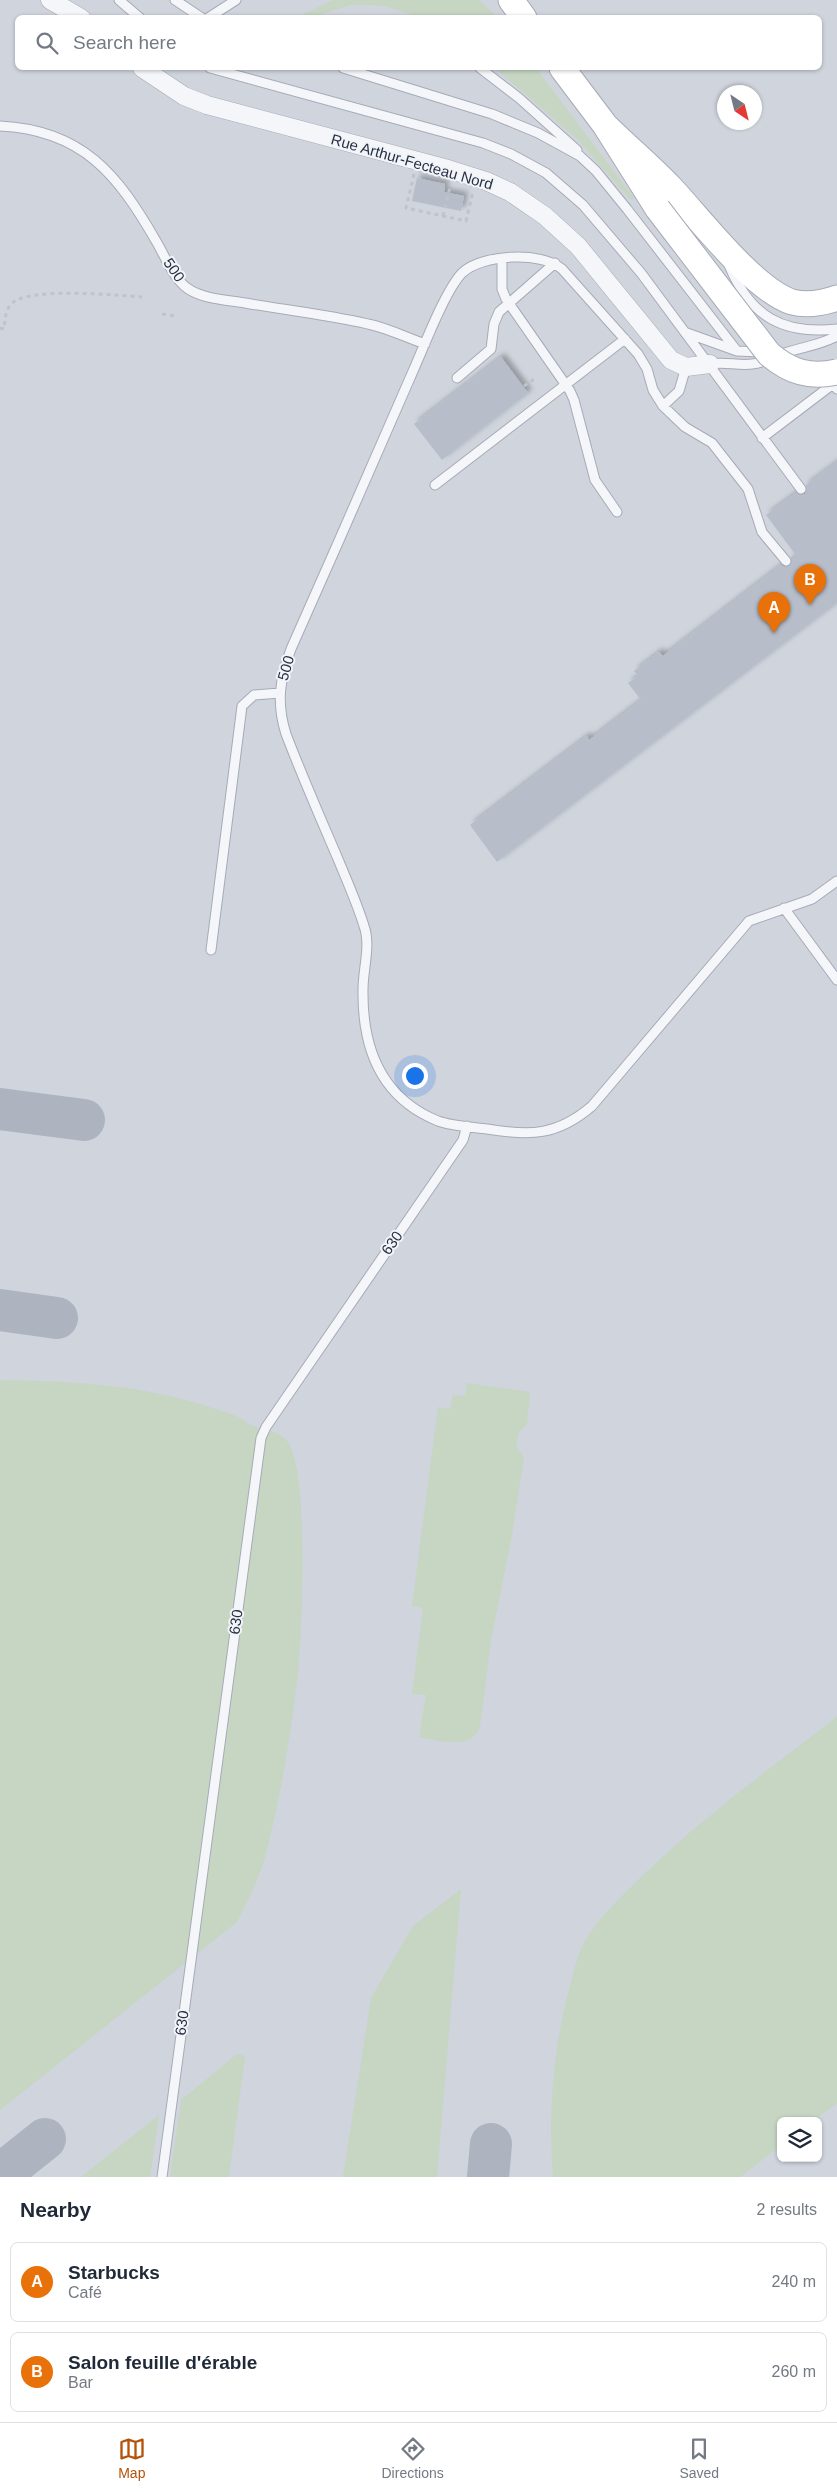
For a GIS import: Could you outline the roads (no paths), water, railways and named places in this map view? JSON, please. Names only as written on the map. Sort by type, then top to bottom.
[{"type":"street","points":[[50,0],[76,15]]},
{"type":"street","points":[[511,0],[522,15]]},
{"type":"street","name":"Rue Arthur-Fecteau Nord","points":[[145,70],[184,96],[207,105],[448,169],[486,181],[510,192],[540,212],[567,236],[593,264],[671,360],[686,367]]},
{"type":"street","points":[[563,70],[604,125],[658,209],[769,354],[781,364],[803,374],[820,375],[837,372]]},
{"type":"street","points":[[604,125],[670,188],[720,244],[758,280],[782,297],[804,304],[837,298]]},
{"type":"street","points":[[686,367],[710,364]]},
{"type":"lane","points":[[119,0],[136,15]]},
{"type":"lane","points":[[175,0],[198,15]]},
{"type":"lane","points":[[213,15],[236,0]]},
{"type":"lane","points":[[217,70],[477,141],[529,162],[558,182],[583,205],[624,252],[687,333],[762,438],[802,489]]},
{"type":"lane","points":[[349,70],[508,120],[571,150],[596,171]]},
{"type":"lane","points":[[483,70],[504,85],[548,124],[596,171],[737,351]]},
{"type":"lane","name":"500","points":[[0,126],[27,129],[57,139],[87,154],[103,166],[130,197],[176,277],[193,292],[370,324],[426,344]]},
{"type":"lane","points":[[720,244],[738,287],[758,310],[770,318],[795,328],[837,329]]},
{"type":"lane","name":"500","points":[[555,263],[536,258],[502,259],[475,264],[463,272],[455,283],[426,344],[291,649],[284,669],[280,693],[283,724],[359,910],[367,935],[364,1008],[366,1030],[379,1070],[388,1086],[418,1111],[440,1122],[518,1133],[539,1133],[556,1128],[576,1119],[599,1098],[749,921],[818,896],[837,881]]},
{"type":"lane","points":[[502,259],[502,289],[508,302],[566,384],[574,400],[595,480],[618,512]]},
{"type":"lane","points":[[457,378],[491,349],[496,318],[508,302],[555,263],[644,362],[653,390],[663,406],[685,427],[712,442],[748,489],[762,532],[786,561]]},
{"type":"lane","points":[[687,333],[737,351],[786,353]]},
{"type":"lane","points":[[710,364],[724,362],[754,364],[786,353],[812,347],[837,336]]},
{"type":"lane","points":[[435,485],[625,339]]},
{"type":"lane","points":[[663,406],[679,391],[686,367]]},
{"type":"lane","points":[[762,438],[833,384],[837,389]]},
{"type":"lane","points":[[211,950],[242,706],[254,695],[280,693]]},
{"type":"lane","points":[[784,908],[837,980]]},
{"type":"lane","name":"630","points":[[162,2177],[261,1438],[266,1427],[458,1148],[465,1137],[467,1126]]},
{"type":"place","name":"Salon feuille d'érable","points":[[810,605]]},
{"type":"place","name":"Starbucks","points":[[774,633]]}]
